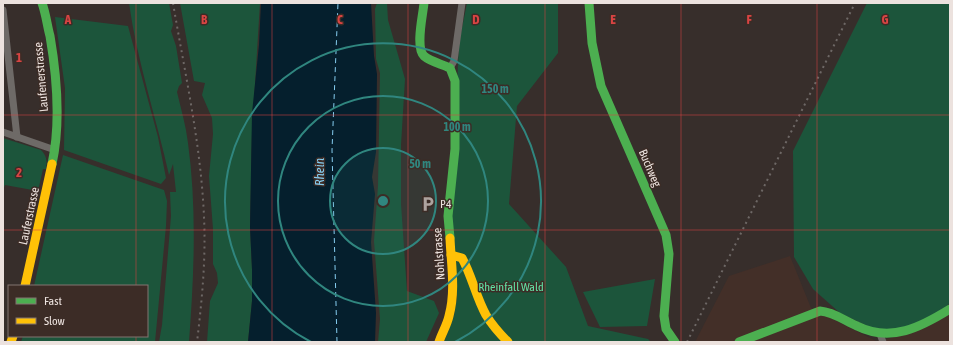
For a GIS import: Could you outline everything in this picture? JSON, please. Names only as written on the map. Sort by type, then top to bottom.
[{"type":"street","name":"Laufenerstrasse","points":[[42,3],[53,56],[56,81],[57,108],[55,150]]},
{"type":"street","points":[[424,3],[420,44],[422,54],[450,68],[454,61],[462,3]]},
{"type":"street","name":"Buchweg","points":[[589,3],[592,43],[601,86],[666,235],[669,254],[664,316],[666,329],[675,342]]},
{"type":"street","points":[[3,10],[17,137]]},
{"type":"street","name":"Nohlstrasse","points":[[439,342],[449,317],[453,286],[448,216],[455,149],[455,81],[450,68]]},
{"type":"street","points":[[3,132],[55,150]]},
{"type":"street","name":"Lauferstrasse","points":[[26,285],[55,150]]},
{"type":"street","points":[[451,255],[462,258],[468,266],[486,315],[508,342]]},
{"type":"street","points":[[739,342],[820,311],[831,312],[881,338],[911,329],[932,320],[950,309]]},
{"type":"shaded area","points":[[790,256],[811,308],[876,341],[905,335],[950,312],[950,342],[695,342],[729,276]]},
{"type":"green space","points":[[129,3],[169,3],[173,25],[171,31],[176,46],[182,83],[177,92],[185,124],[193,193],[194,242],[189,342],[159,342],[162,325],[171,216],[170,192],[176,192],[173,164],[169,175],[132,25]]},
{"type":"green space","points":[[180,3],[260,3],[252,132],[250,227],[252,301],[248,342],[207,342],[210,301],[218,283],[217,273],[213,264],[213,229],[209,176],[213,134],[212,118],[202,95],[205,83],[194,81]]},
{"type":"green space","points":[[377,3],[387,3],[388,20],[405,79],[401,145],[401,204],[407,291],[434,301],[439,313],[426,342],[378,342],[380,319],[374,241],[378,186],[380,73],[376,59],[375,9]]},
{"type":"green space","name":"Rheinfall Wald","points":[[467,3],[558,3],[558,53],[517,106],[509,204],[566,267],[588,326],[648,339],[651,342],[444,342],[454,315],[457,297],[451,213],[459,43]]},
{"type":"green space","points":[[867,3],[950,3],[950,303],[939,313],[913,327],[878,331],[840,313],[813,289],[794,257],[793,151]]},
{"type":"green space","points":[[55,17],[128,26],[158,137],[166,178],[161,184],[64,150],[65,88]]},
{"type":"green space","points":[[3,138],[41,150],[44,154],[46,169],[43,169],[38,191],[5,185],[3,190]]},
{"type":"green space","points":[[63,155],[164,190],[167,201],[166,226],[155,342],[21,342],[23,337],[148,337],[148,285],[34,285]]},
{"type":"green space","points":[[655,279],[647,326],[600,327],[583,292]]},
{"type":"water","name":"Rhein","points":[[261,3],[371,3],[374,56],[377,74],[376,152],[372,177],[375,194],[371,242],[376,313],[375,342],[248,342],[252,301],[250,227],[252,113],[259,45]]},
{"type":"ferry route","points":[[337,342],[332,150],[338,3]]},
{"type":"railway","points":[[173,3],[200,163],[204,217],[204,264],[197,342]]},
{"type":"railway","points":[[687,342],[855,3]]},
{"type":"traffic: fast","points":[[42,3],[45,11],[55,68],[57,100],[55,148],[52,164]]},
{"type":"traffic: fast","points":[[424,3],[420,38],[421,52],[430,60],[450,68],[455,81],[455,149],[448,216],[450,238]]},
{"type":"traffic: fast","points":[[589,3],[592,43],[601,86],[666,235],[669,254],[664,316],[666,329],[675,342]]},
{"type":"traffic: fast","points":[[739,342],[820,311],[835,315],[870,331],[894,333],[917,327],[950,309]]},
{"type":"traffic: slow","points":[[25,285],[52,164]]},
{"type":"traffic: slow","points":[[439,342],[448,319],[451,306],[452,277],[450,238]]},
{"type":"traffic: slow","points":[[451,255],[462,258],[486,315],[508,342]]},
{"type":"traffic: slow","points":[[11,342],[13,337]]},
{"type":"place","name":"P4","points":[[428,204]]}]
